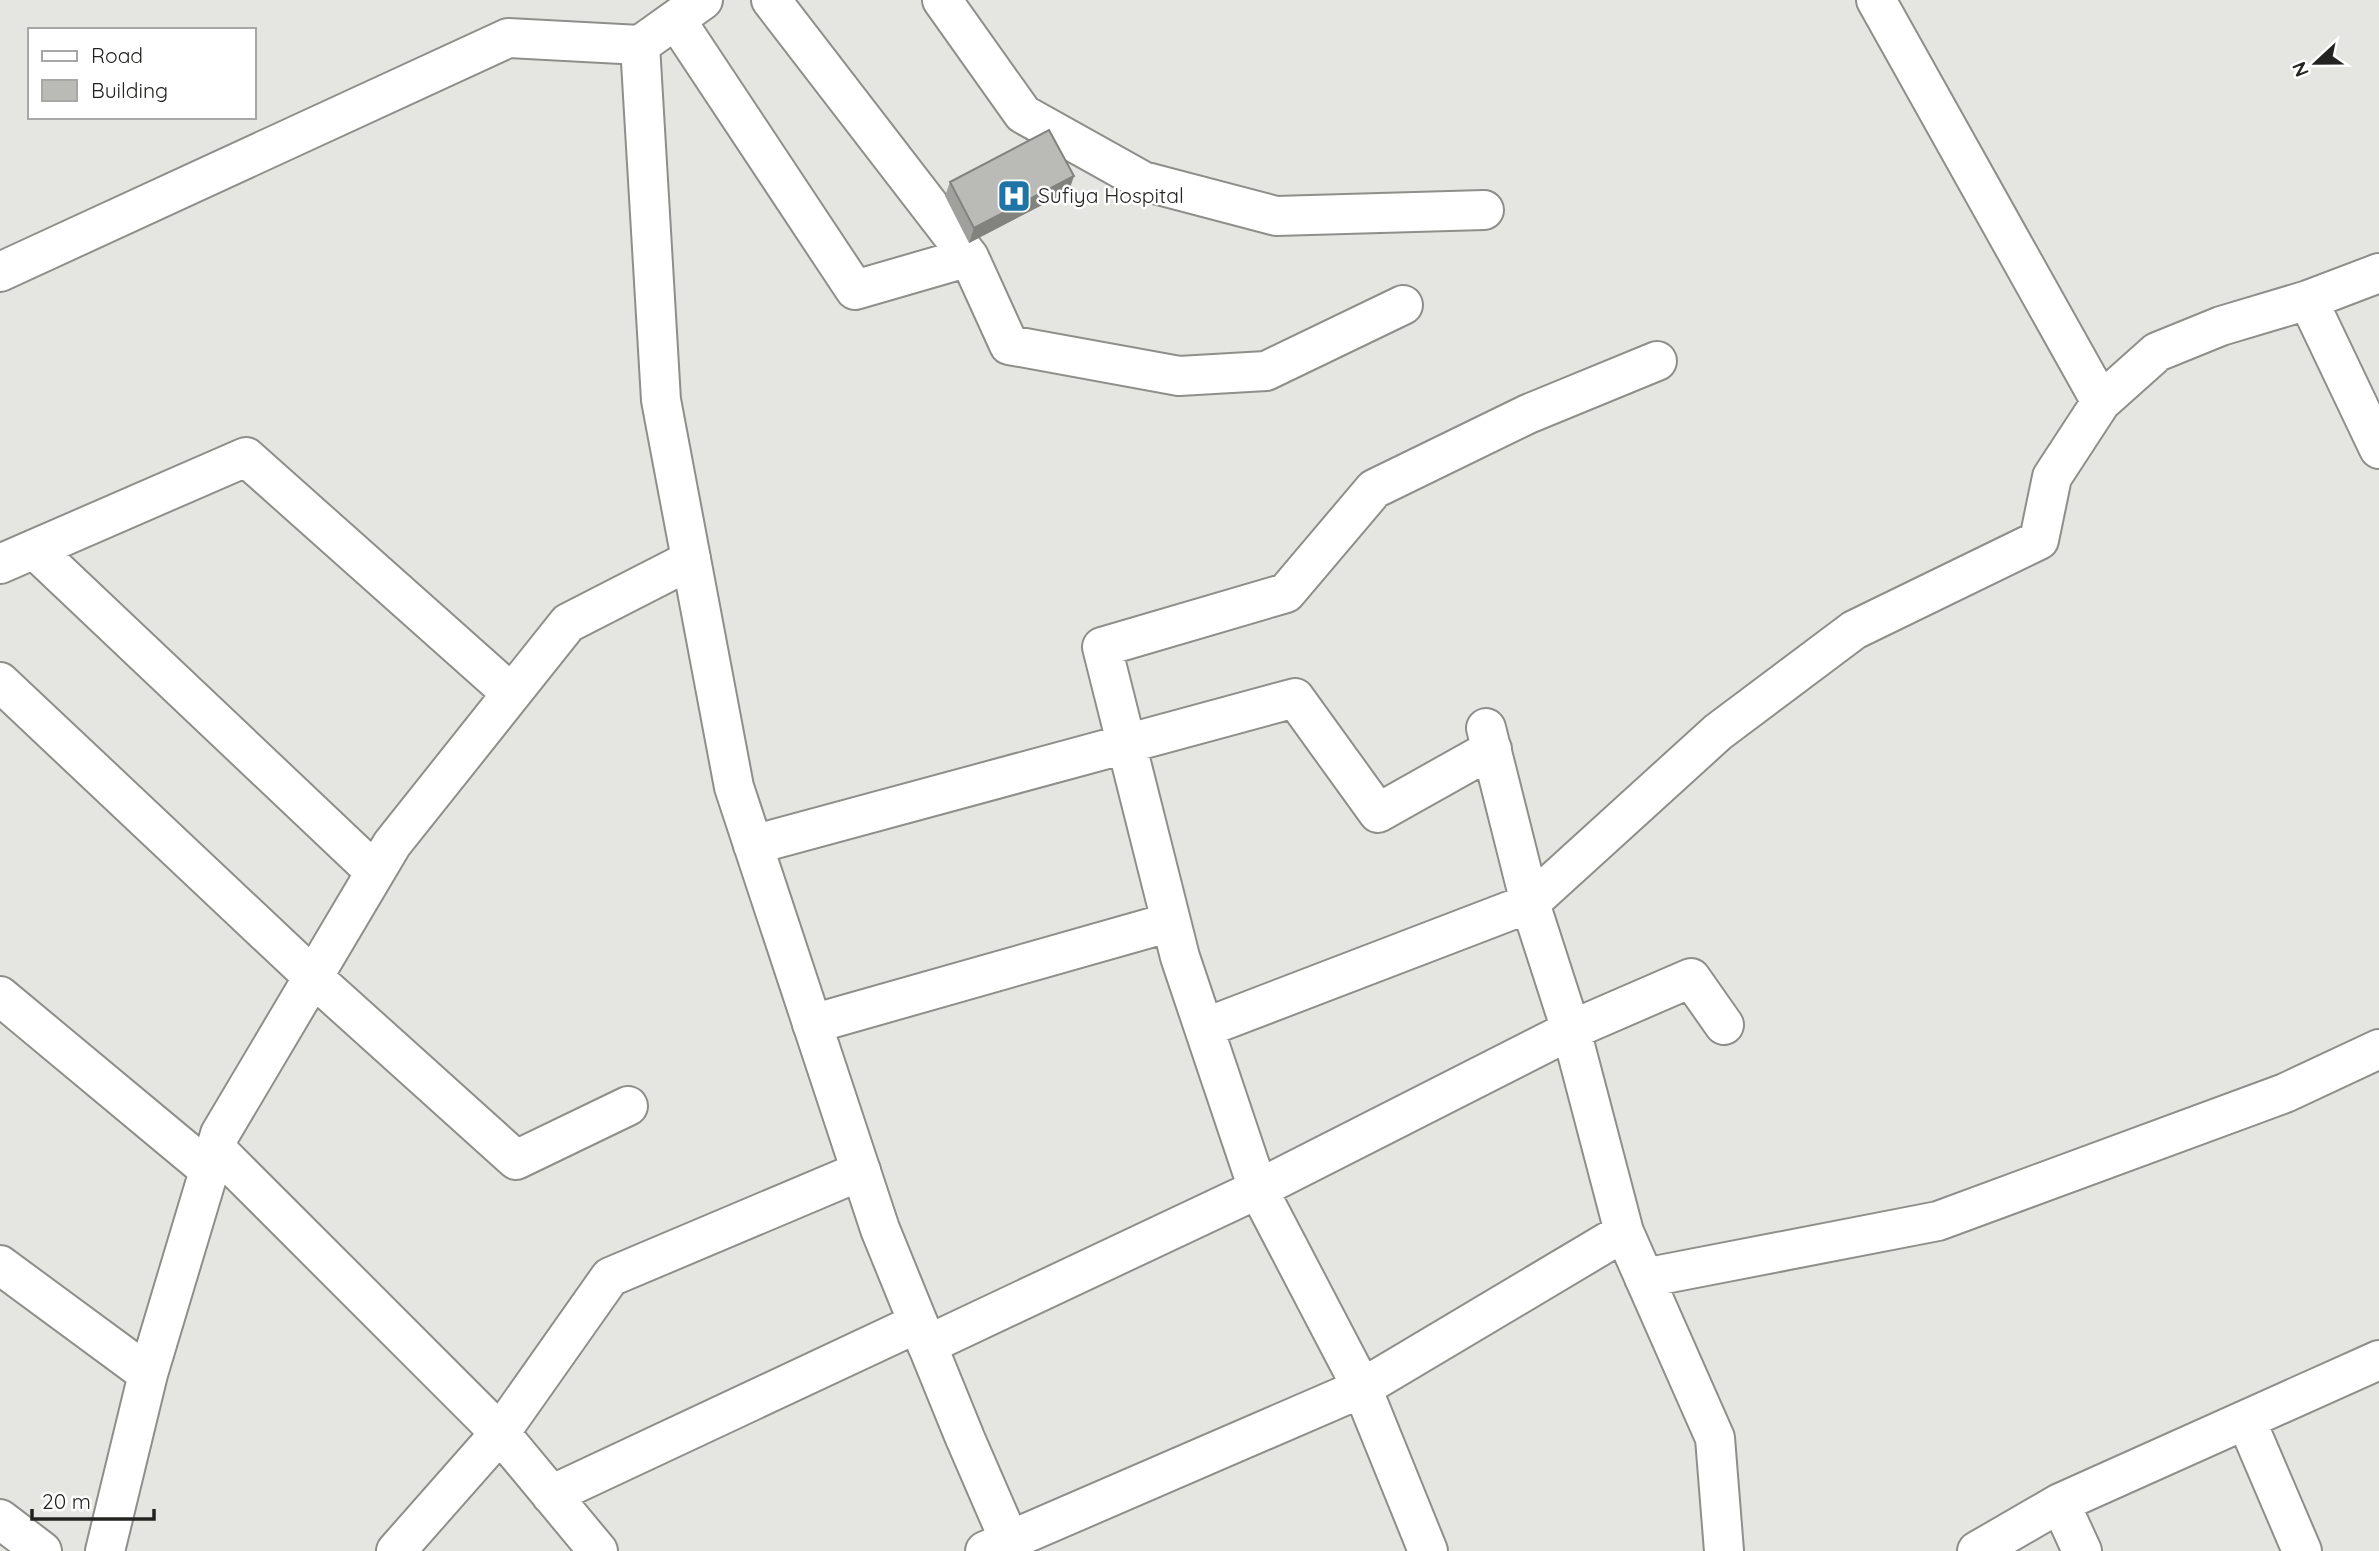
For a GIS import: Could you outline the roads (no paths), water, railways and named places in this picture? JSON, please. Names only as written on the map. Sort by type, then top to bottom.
[{"type":"street","points":[[771,0],[969,257],[1009,345],[1179,376],[1266,372],[1403,306]]},
{"type":"street","points":[[942,0],[1023,114],[1143,181],[1276,216],[1484,210]]},
{"type":"street","points":[[1875,0],[2101,402]]},
{"type":"street","points":[[0,272],[508,38],[640,46],[689,10],[855,290],[969,257]]},
{"type":"street","points":[[640,46],[661,400],[734,787],[880,1229],[923,1334],[1003,1548],[1362,1388],[1624,1232]]},
{"type":"street","points":[[1204,1028],[1530,903],[1718,732],[1854,630],[2039,540],[2052,477],[2101,402],[2157,352],[2221,326],[2308,300],[2379,273]]},
{"type":"street","points":[[2308,300],[2379,449]]},
{"type":"street","points":[[1428,1551],[1362,1388],[1258,1189],[1180,957],[1102,647],[1286,593],[1374,489],[1528,414],[1657,362]]},
{"type":"street","points":[[375,872],[17,557],[246,457],[511,693]]},
{"type":"street","points":[[105,1551],[148,1374],[220,1134],[392,844],[568,623],[691,560]]},
{"type":"street","points":[[0,682],[313,978],[516,1160],[628,1106]]},
{"type":"street","points":[[753,845],[1295,698],[1378,813],[1489,739],[1530,903],[1571,1030],[1624,1232],[1715,1438],[1724,1551]]},
{"type":"street","points":[[812,1024],[1171,922]]},
{"type":"street","points":[[551,1495],[1258,1189],[1571,1030],[1691,978],[1724,1025]]},
{"type":"street","points":[[0,996],[213,1159],[500,1433],[598,1551]]},
{"type":"street","points":[[1644,1278],[1938,1222],[2285,1093],[2379,1049]]},
{"type":"street","points":[[396,1551],[500,1433],[610,1277],[861,1171]]},
{"type":"street","points":[[0,1265],[148,1374]]},
{"type":"street","points":[[1977,1551],[2060,1503],[2379,1360]]},
{"type":"street","points":[[2246,1420],[2302,1551]]},
{"type":"street","points":[[2060,1503],[2082,1551]]},
{"type":"street","points":[[0,1519],[43,1551]]},
{"type":"place","name":"Sufiya Hospital","points":[[1014,196]]}]
